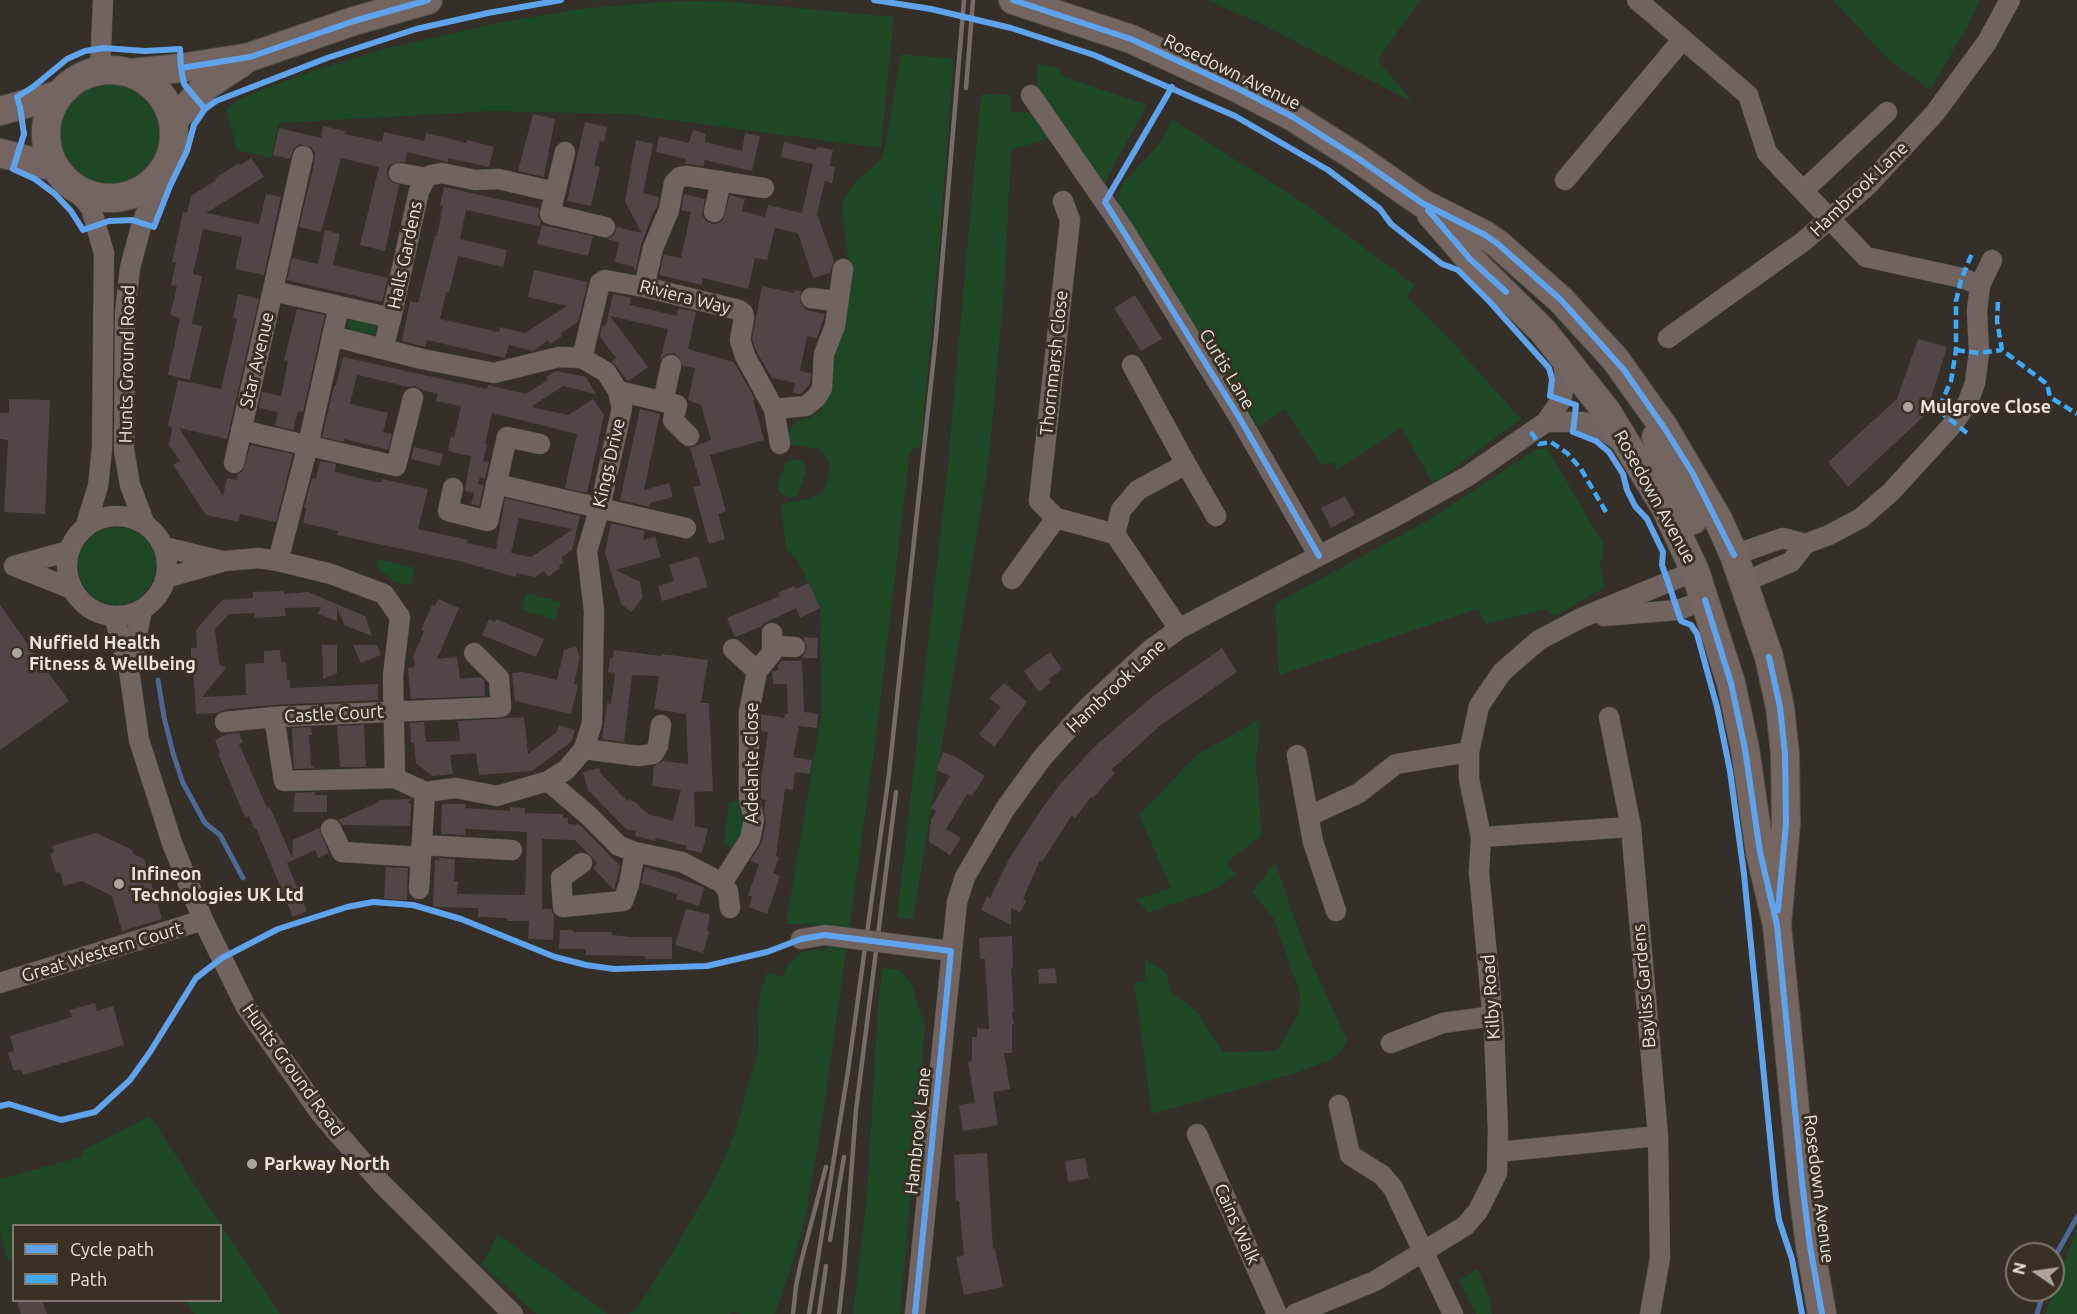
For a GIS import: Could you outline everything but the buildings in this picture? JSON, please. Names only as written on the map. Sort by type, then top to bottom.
[{"type":"street","points":[[100,70],[104,0]]},
{"type":"street","points":[[132,73],[250,57],[354,21],[428,0]]},
{"type":"street","name":"Rosedown Avenue","points":[[1014,0],[1131,39],[1239,89],[1293,117],[1422,203],[1485,235],[1561,300],[1615,359],[1692,472],[1714,563],[1724,591],[1769,657],[1780,707],[1785,754],[1786,824],[1777,925]]},
{"type":"street","points":[[1637,0],[1748,95],[1767,153],[1866,257],[1962,278],[1980,285]]},
{"type":"street","name":"Hambrook Lane","points":[[1668,338],[1804,241],[1866,186],[1935,114],[1987,42],[2010,0]]},
{"type":"street","points":[[1565,180],[1682,40]]},
{"type":"street","points":[[173,121],[206,86],[250,57]]},
{"type":"street","points":[[116,69],[132,73],[144,79],[158,91],[169,106],[175,136],[171,154],[162,172],[138,192],[113,199],[91,196],[67,183],[54,167],[48,152],[45,131],[47,117],[58,95],[76,79],[100,70],[116,69]]},
{"type":"street","points":[[0,111],[58,95]]},
{"type":"street","name":"Curtis Lane","points":[[1031,95],[1125,230],[1239,417],[1319,555]]},
{"type":"street","points":[[1803,191],[1887,112]]},
{"type":"street","points":[[565,152],[550,214],[605,227]]},
{"type":"street","points":[[0,153],[54,167]]},
{"type":"street","name":"Star Avenue","points":[[234,463],[303,156]]},
{"type":"street","name":"Hunts Ground Road","points":[[144,522],[130,485],[124,450],[124,313],[130,268],[142,223],[162,172]]},
{"type":"street","points":[[399,173],[422,185],[430,175],[442,173],[475,180],[498,179],[555,192]]},
{"type":"street","points":[[644,287],[652,248],[669,210],[674,183],[680,177],[687,176],[764,188]]},
{"type":"street","points":[[714,212],[721,181]]},
{"type":"street","name":"Halls Gardens","points":[[391,318],[422,185]]},
{"type":"street","name":"Hunts Ground Road","points":[[75,189],[91,208],[104,253],[102,449],[98,486],[86,525]]},
{"type":"street","name":"Thornmarsh Close","points":[[1056,518],[1039,501],[1070,220],[1063,201]]},
{"type":"street","name":"Rosedown Avenue","points":[[1422,203],[1470,259],[1506,292],[1563,355],[1607,412],[1665,507],[1714,563]]},
{"type":"street","points":[[1805,544],[1829,535],[1861,518],[1891,492],[1954,423],[1968,402],[1975,383],[1979,353],[1977,311],[1980,285],[1992,260]]},
{"type":"street","points":[[774,409],[806,406],[816,398],[822,388],[824,354],[835,326],[843,268]]},
{"type":"street","name":"Riviera Way","points":[[582,358],[600,283],[604,280],[612,279],[726,306],[743,313],[740,340],[745,356],[774,409],[780,444]]},
{"type":"street","name":"Star Avenue","points":[[273,291],[339,306]]},
{"type":"street","points":[[811,298],[837,301]]},
{"type":"street","points":[[278,561],[308,445],[339,306],[391,318],[383,349]]},
{"type":"street","points":[[332,336],[422,359],[494,373],[560,357],[582,358]]},
{"type":"street","name":"Hambrook Lane","points":[[915,1314],[957,902],[964,878],[987,837],[1023,783],[1042,758],[1088,707],[1150,650],[1179,629],[1468,476],[1546,422],[1561,400],[1565,382],[1563,355]]},
{"type":"street","name":"Kings Drive","points":[[425,792],[456,788],[496,796],[548,782],[566,770],[584,749],[592,723],[594,611],[587,550],[600,507],[622,408],[618,391],[606,372],[582,358]]},
{"type":"street","points":[[663,402],[671,365]]},
{"type":"street","points":[[1132,365],[1216,516]]},
{"type":"street","points":[[618,391],[677,405],[673,420],[689,436]]},
{"type":"street","name":"Star Avenue","points":[[241,430],[396,466],[413,398]]},
{"type":"street","points":[[1546,422],[1583,422],[1600,428],[1630,448]]},
{"type":"street","points":[[453,488],[448,512],[488,521],[507,437],[540,444]]},
{"type":"street","points":[[1114,534],[1121,510],[1138,490],[1186,464]]},
{"type":"street","points":[[496,484],[686,528]]},
{"type":"street","points":[[114,515],[130,516],[144,522],[156,533],[164,547],[168,562],[166,578],[153,602],[142,610],[128,615],[114,616],[97,612],[83,603],[72,589],[67,570],[69,551],[75,537],[86,525],[99,518],[114,515]]},
{"type":"street","points":[[1012,579],[1056,518],[1114,534],[1179,629]]},
{"type":"street","name":"Kilby Road","points":[[1295,1314],[1375,1281],[1465,1226],[1478,1211],[1497,1173],[1493,1016],[1479,872],[1481,837],[1469,779],[1469,752],[1479,706],[1502,672],[1539,640],[1581,618],[1714,563],[1783,538],[1805,544],[1791,562],[1678,610],[1581,618]]},
{"type":"street","points":[[164,547],[225,561]]},
{"type":"street","points":[[7,566],[69,551]]},
{"type":"street","points":[[166,578],[225,561],[259,558],[331,574],[384,594],[400,617],[393,676],[395,778],[425,792],[419,889]]},
{"type":"street","points":[[1714,563],[1724,591]]},
{"type":"street","points":[[7,566],[72,589]]},
{"type":"street","name":"Rosedown Avenue","points":[[1724,591],[1731,683],[1746,749],[1760,852],[1777,925],[1802,1182],[1822,1314]]},
{"type":"street","name":"Hunts Ground Road","points":[[129,670],[142,610]]},
{"type":"street","name":"Hunts Ground Road","points":[[114,616],[129,670],[139,740],[172,843],[203,920],[246,1007],[321,1114],[382,1184],[513,1314]]},
{"type":"street","name":"Adelante Close","points":[[722,883],[750,839],[754,820],[749,798],[749,712],[757,671],[772,653],[772,640],[795,647]]},
{"type":"street","points":[[733,649],[757,671]]},
{"type":"street","points":[[394,712],[501,707],[498,678],[474,653]]},
{"type":"street","name":"Castle Court","points":[[225,722],[274,717],[394,712]]},
{"type":"street","name":"Castle Court","points":[[274,717],[284,781],[395,778]]},
{"type":"street","name":"Bayliss Gardens","points":[[1609,717],[1631,827],[1658,1136],[1660,1258],[1650,1314]]},
{"type":"street","points":[[584,749],[638,756],[653,754],[661,725]]},
{"type":"street","points":[[1309,816],[1359,793],[1396,764],[1469,752]]},
{"type":"street","points":[[1297,755],[1313,842],[1336,910]]},
{"type":"street","points":[[548,782],[590,816],[619,846],[634,852],[682,862],[722,883],[728,891],[730,908]]},
{"type":"street","points":[[1481,837],[1631,827]]},
{"type":"street","points":[[331,829],[342,852],[512,850]]},
{"type":"street","points":[[582,864],[561,878],[563,907],[623,901],[629,884],[634,852]]},
{"type":"street","name":"Great Western Court","points":[[0,983],[203,920]]},
{"type":"street","points":[[801,939],[825,935],[951,951]]},
{"type":"street","points":[[1391,1043],[1443,1023],[1493,1016]]},
{"type":"street","points":[[1338,1105],[1350,1155],[1382,1175],[1388,1182],[1424,1251],[1453,1314]]},
{"type":"street","name":"Cains Walk","points":[[1197,1134],[1277,1314]]},
{"type":"street","points":[[1498,1152],[1658,1136]]},
{"type":"green space","points":[[1208,0],[1420,0],[1378,60],[1413,102],[1259,23]]},
{"type":"green space","points":[[1833,0],[1980,0],[1966,29],[1930,90],[1888,59]]},
{"type":"green space","points":[[722,1],[894,17],[881,148],[626,114],[493,111],[279,123],[271,158],[237,150],[226,109],[243,97],[312,71],[388,48],[507,21],[587,8],[661,2]]},
{"type":"green space","points":[[901,54],[954,59],[939,248],[921,446],[910,451],[876,738],[823,1114],[805,1220],[775,1314],[742,1314],[732,1311],[730,1314],[627,1314],[636,1310],[671,1255],[716,1177],[735,1133],[759,1043],[758,1014],[761,990],[767,973],[782,977],[788,964],[801,953],[814,949],[826,950],[828,946],[840,947],[843,930],[806,924],[786,924],[822,709],[820,608],[798,561],[786,549],[781,504],[811,498],[822,493],[828,481],[830,466],[821,449],[789,444],[788,431],[796,422],[821,411],[828,390],[830,366],[850,278],[842,207],[845,197],[854,184],[883,157]]},
{"type":"green space","points":[[1037,63],[1057,68],[1065,77],[1147,105],[1104,184],[1037,87]]},
{"type":"green space","points":[[109,84],[128,88],[144,99],[155,115],[159,134],[155,153],[144,169],[128,180],[109,184],[90,180],[74,169],[63,153],[59,134],[63,115],[74,99],[90,88]]},
{"type":"green space","points":[[981,94],[1011,95],[1010,112],[1032,113],[1051,138],[1011,150],[1005,278],[989,460],[913,919],[897,917],[947,475]]},
{"type":"green space","points":[[1172,119],[1305,204],[1415,285],[1407,297],[1441,330],[1521,419],[1433,484],[1401,427],[1338,470],[1333,463],[1321,464],[1285,409],[1258,427],[1117,207],[1118,194],[1123,183],[1161,142]]},
{"type":"green space","points":[[353,318],[374,323],[376,327],[374,335],[369,337],[352,333],[348,322]]},
{"type":"green space","points":[[1547,448],[1604,545],[1600,567],[1605,587],[1554,617],[1547,609],[1486,624],[1477,609],[1279,675],[1275,604],[1430,519],[1535,450]]},
{"type":"green space","points":[[794,459],[803,462],[807,470],[797,496],[789,498],[780,493],[777,486],[786,463]]},
{"type":"green space","points":[[117,527],[132,530],[144,539],[153,551],[156,566],[153,581],[144,593],[132,602],[117,605],[102,602],[90,593],[81,581],[78,566],[81,551],[90,539],[102,530]]},
{"type":"green space","points":[[378,559],[415,568],[411,585],[395,582],[376,567]]},
{"type":"green space","points":[[526,593],[561,602],[555,620],[522,610]]},
{"type":"green space","points":[[1260,719],[1256,762],[1262,835],[1226,863],[1236,875],[1213,890],[1148,913],[1137,899],[1171,888],[1139,815],[1197,755]]},
{"type":"green space","points":[[740,800],[745,826],[740,839],[730,848],[724,843],[729,803]]},
{"type":"green space","points":[[1275,863],[1307,953],[1347,1040],[1334,1058],[1299,1072],[1152,1114],[1134,983],[1145,980],[1145,959],[1167,973],[1170,991],[1199,1013],[1223,1052],[1276,1051],[1299,1014],[1300,994],[1274,919],[1252,892]]},
{"type":"green space","points":[[882,968],[900,970],[912,985],[925,1025],[918,1113],[900,1314],[853,1314],[867,1195]]},
{"type":"green space","points":[[150,1116],[221,1224],[12,1224],[12,1260],[8,1261],[0,1232],[0,1179],[84,1156],[81,1151]]},
{"type":"green space","points":[[222,1226],[280,1314],[195,1314],[187,1302],[222,1302]]},
{"type":"green space","points":[[2077,1227],[2077,1314],[2045,1314],[2050,1302],[2065,1302],[2065,1260]]},
{"type":"green space","points":[[498,1234],[608,1314],[536,1314],[482,1264]]},
{"type":"green space","points":[[1478,1269],[1489,1296],[1492,1314],[1476,1314],[1459,1280]]},
{"type":"waterway","points":[[158,680],[164,717],[183,783],[205,823],[220,835],[243,878]]},
{"type":"waterway","points":[[2063,1242],[2077,1217]]},
{"type":"waterway","points":[[2037,1314],[2040,1302]]},
{"type":"railway","points":[[809,1314],[848,1071],[889,774],[936,336],[964,0]]},
{"type":"railway","points":[[966,88],[973,0]]},
{"type":"railway","points":[[839,1314],[856,1110],[896,792]]},
{"type":"railway","points":[[830,1240],[844,1157]]},
{"type":"railway","points":[[793,1314],[801,1262],[826,1167]]},
{"type":"railway","points":[[819,1314],[826,1266]]},
{"type":"marked path","points":[[1967,433],[1938,410],[1951,381],[1956,350],[1956,301],[1961,280],[1973,251]]},
{"type":"marked path","points":[[1998,302],[1997,321],[2002,350],[2047,384],[2050,397],[2077,414]]},
{"type":"marked path","points":[[1956,350],[1979,353],[2002,350]]},
{"type":"marked path","points":[[1531,432],[1539,444],[1551,442],[1567,453],[1581,469],[1606,512]]},
{"type":"cycle path","points":[[181,68],[250,57],[354,21],[428,0]]},
{"type":"cycle path","points":[[205,109],[184,84],[180,49],[145,51],[104,48],[85,51],[67,59],[17,97],[24,134],[13,169],[35,179],[55,194],[71,211],[83,230],[109,221],[132,220],[154,227],[187,151],[194,125],[205,109],[216,101],[327,58],[416,29],[561,0]]},
{"type":"cycle path","points":[[874,0],[931,9],[1011,28],[1094,55],[1235,116],[1328,170],[1380,209],[1391,224],[1442,264],[1458,270],[1549,368],[1552,379],[1550,396],[1576,405],[1573,432],[1596,441],[1609,452],[1623,474],[1627,490],[1635,506],[1647,519],[1663,552],[1662,565],[1681,621],[1691,625],[1697,634],[1717,707],[1730,771],[1744,874],[1779,1220],[1792,1259],[1802,1314]]},
{"type":"cycle path","points":[[1013,0],[1131,39],[1239,89],[1293,117],[1422,203],[1498,244],[1561,300],[1624,370],[1692,472],[1734,555]]},
{"type":"cycle path","points":[[1172,87],[1105,202],[1239,417],[1319,556]]},
{"type":"cycle path","points":[[1428,210],[1470,259],[1506,292]]},
{"type":"cycle path","points":[[1705,600],[1731,683],[1745,749],[1760,852],[1777,925],[1802,1182],[1822,1314]]},
{"type":"cycle path","points":[[1769,657],[1780,707],[1785,754],[1786,824],[1778,910]]},
{"type":"cycle path","points":[[0,1106],[9,1104],[61,1120],[95,1112],[130,1080],[196,978],[222,958],[278,929],[347,907],[373,902],[413,905],[461,919],[555,957],[614,969],[707,966],[767,952],[801,939],[825,935],[951,951],[915,1314]]},
{"type":"place","name":"Mulgrove Close","points":[[1908,407]]},
{"type":"place","name":"Nuffield Health Fitness & Wellbeing","points":[[17,653]]},
{"type":"place","name":"Infineon Technologies UK Ltd","points":[[119,884]]},
{"type":"place","name":"Parkway North","points":[[252,1164]]}]
